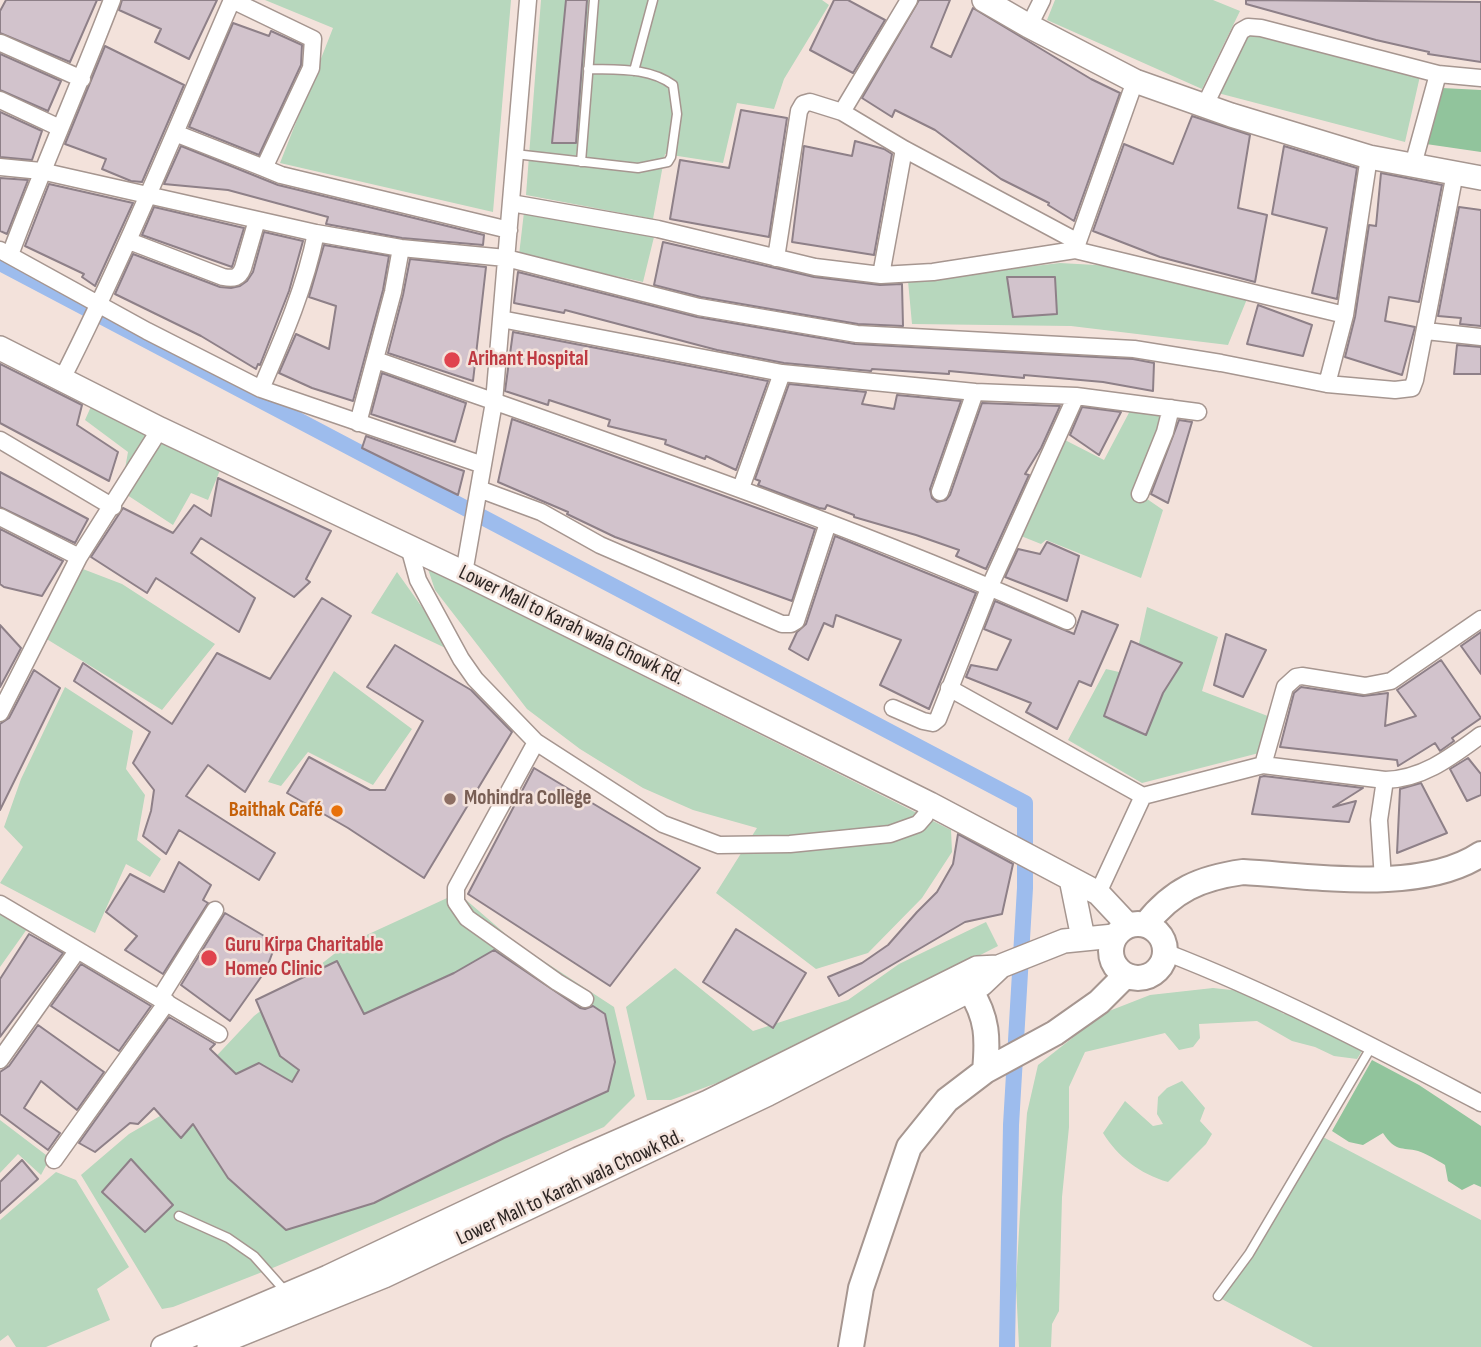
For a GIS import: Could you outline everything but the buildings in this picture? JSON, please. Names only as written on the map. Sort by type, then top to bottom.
[{"type":"main road","points":[[984,0],[1135,81],[1369,157],[1481,178]]},
{"type":"main road","name":"Lower Mall to Karah wala Chowk Rd.","points":[[0,348],[160,429],[464,573],[930,804],[1098,893],[1129,928],[1064,941],[1004,965],[982,984],[768,1094],[384,1276],[332,1286],[209,1347]]},
{"type":"main road","points":[[1129,928],[1160,935],[1165,952],[1163,961],[1152,975],[1143,978],[1125,975],[1113,962],[1110,954],[1129,928],[1177,894],[1223,875],[1243,873],[1383,879],[1434,875],[1469,862],[1481,854]]},
{"type":"main road","points":[[1070,878],[1083,938]]},
{"type":"main road","points":[[163,1347],[288,1294],[332,1286],[578,1159],[708,1102],[977,968],[1004,965]]},
{"type":"main road","points":[[851,1347],[861,1288],[909,1147],[947,1100],[990,1068],[1055,1033],[1099,1002],[1125,975]]},
{"type":"main road","points":[[970,990],[982,1008],[990,1068]]},
{"type":"street","points":[[112,0],[82,79],[5,252],[97,310],[261,389],[483,465]]},
{"type":"street","points":[[62,379],[149,197],[232,0],[313,39],[311,68],[264,168]]},
{"type":"street","points":[[464,573],[494,402],[528,0]]},
{"type":"street","points":[[842,112],[909,0]]},
{"type":"street","points":[[1029,26],[1042,0]]},
{"type":"street","points":[[1205,105],[1241,32],[1248,27],[1261,28],[1438,74],[1481,78]]},
{"type":"street","points":[[1,43],[82,79]]},
{"type":"street","points":[[1413,165],[1438,74]]},
{"type":"street","points":[[1076,246],[1135,81]]},
{"type":"street","points":[[0,100],[60,128]]},
{"type":"street","points":[[776,258],[799,111],[803,104],[810,102],[842,112],[1076,246],[1345,315]]},
{"type":"street","points":[[175,133],[281,176],[509,230]]},
{"type":"street","points":[[881,275],[904,149]]},
{"type":"street","points":[[1327,384],[1345,315],[1369,157]]},
{"type":"street","points":[[0,167],[41,171],[316,233],[401,248],[506,258],[699,307],[844,332],[898,338],[1134,349],[1327,384],[1395,390],[1412,387],[1426,331],[1455,173]]},
{"type":"street","points":[[511,203],[658,229],[814,267],[881,275],[933,272],[1076,246]]},
{"type":"street","points":[[129,241],[223,278],[236,278],[243,268],[257,220]]},
{"type":"street","points":[[261,389],[308,272],[316,233]]},
{"type":"street","points":[[358,423],[393,292],[401,248]]},
{"type":"street","points":[[501,319],[782,373],[975,392],[1076,396],[1198,412]]},
{"type":"street","points":[[1426,331],[1481,337]]},
{"type":"street","points":[[376,360],[741,488],[990,586],[1068,621]]},
{"type":"street","points":[[741,488],[782,373]]},
{"type":"street","points":[[940,492],[975,392]]},
{"type":"street","points":[[893,708],[923,721],[936,722],[990,586],[1076,396]]},
{"type":"street","points":[[1140,494],[1165,432],[1171,408]]},
{"type":"street","points":[[0,712],[79,557],[160,429]]},
{"type":"street","points":[[0,440],[113,507]]},
{"type":"street","points":[[478,497],[541,512],[600,545],[782,624],[796,621],[828,523]]},
{"type":"street","points":[[0,517],[79,557]]},
{"type":"street","points":[[409,547],[418,580],[461,660],[475,679],[536,742],[663,824],[719,845],[790,844],[890,834],[918,824],[930,804]]},
{"type":"street","points":[[1263,765],[1289,681],[1302,676],[1365,686],[1391,681],[1481,619]]},
{"type":"street","points":[[949,688],[1143,796],[1263,765],[1385,780],[1404,779],[1423,774],[1481,735]]},
{"type":"street","points":[[536,742],[456,888],[456,902],[467,918],[585,999]]},
{"type":"street","points":[[1383,879],[1379,820],[1385,780]]},
{"type":"street","points":[[1098,893],[1143,796]]},
{"type":"street","points":[[0,904],[219,1034]]},
{"type":"street","points":[[54,1160],[163,1000],[215,909]]},
{"type":"street","points":[[0,1060],[77,951]]},
{"type":"street","points":[[1165,952],[1222,974],[1481,1103]]},
{"type":"lane","points":[[580,162],[594,0]]},
{"type":"lane","points":[[634,71],[653,0]]},
{"type":"lane","points":[[515,154],[638,168],[668,162],[677,114],[673,85],[663,78],[634,71],[588,69]]},
{"type":"lane","points":[[1219,1296],[1249,1254],[1371,1046]]},
{"type":"lane","points":[[179,1216],[228,1238],[254,1255],[288,1294]]},
{"type":"green space","points":[[265,0],[511,0],[493,212],[280,163],[333,28]]},
{"type":"green space","points":[[541,0],[822,0],[829,5],[784,79],[774,109],[737,103],[723,163],[665,154],[653,219],[526,195]]},
{"type":"green space","points":[[1055,0],[1213,0],[1240,11],[1202,89],[1047,20]]},
{"type":"green space","points":[[1254,20],[1423,63],[1405,142],[1214,92]]},
{"type":"green space","points":[[1442,88],[1481,90],[1481,152],[1426,144]]},
{"type":"green space","points":[[524,212],[654,237],[643,282],[519,255]]},
{"type":"green space","points":[[1060,263],[1113,266],[1247,299],[1228,345],[1071,326],[912,324],[908,281]]},
{"type":"green space","points":[[93,402],[220,470],[208,500],[191,493],[173,525],[121,491],[128,452],[85,420]]},
{"type":"green space","points":[[1132,407],[1167,412],[1137,492],[1163,510],[1141,578],[1046,540],[1041,544],[1021,536],[1063,439],[1104,460]]},
{"type":"green space","points":[[75,566],[122,584],[215,644],[162,710],[45,638]]},
{"type":"green space","points":[[428,569],[951,830],[952,852],[922,898],[868,953],[816,969],[716,893],[757,828],[693,810],[643,788],[580,749],[527,709],[435,590]]},
{"type":"green space","points":[[397,572],[454,652],[371,613]]},
{"type":"green space","points":[[1147,607],[1218,637],[1202,691],[1273,718],[1259,753],[1142,783],[1068,740],[1106,669],[1132,675]]},
{"type":"green space","points":[[334,671],[412,729],[373,785],[308,752],[281,786],[268,782]]},
{"type":"green space","points":[[65,687],[133,731],[126,769],[145,795],[137,840],[161,859],[150,877],[126,864],[95,933],[0,883],[23,847],[4,827],[21,779]]},
{"type":"green space","points":[[458,893],[516,943],[614,1007],[635,1096],[604,1127],[275,1267],[162,1309],[81,1175],[129,1134],[160,1116],[254,1016],[347,944]]},
{"type":"green space","points":[[0,913],[27,929],[0,967]]},
{"type":"green space","points":[[986,922],[998,946],[763,1066],[671,1100],[647,1100],[626,1007],[675,968],[753,1031],[848,1000],[899,964]]},
{"type":"green space","points":[[1213,988],[1259,993],[1273,998],[1269,1005],[1284,1014],[1294,1004],[1364,1041],[1362,1051],[1357,1059],[1334,1056],[1292,1041],[1257,1021],[1199,1024],[1200,1038],[1193,1047],[1179,1050],[1165,1033],[1085,1052],[1069,1087],[1059,1311],[1052,1324],[1051,1347],[1019,1347],[1016,1285],[1020,1212],[1027,1113],[1038,1065],[1104,1013],[1150,995]]},
{"type":"green space","points":[[1372,1060],[1419,1085],[1481,1126],[1481,1187],[1474,1184],[1462,1190],[1448,1181],[1445,1165],[1421,1152],[1395,1146],[1383,1133],[1363,1145],[1349,1142],[1332,1131]]},
{"type":"green space","points":[[1182,1081],[1205,1108],[1200,1121],[1212,1134],[1206,1144],[1168,1182],[1131,1164],[1103,1133],[1125,1101],[1153,1126],[1163,1124],[1157,1114],[1158,1097],[1167,1088]]},
{"type":"green space","points":[[0,1120],[50,1158],[41,1175],[18,1154],[0,1173]]},
{"type":"green space","points":[[1323,1137],[1481,1220],[1481,1347],[1313,1347],[1218,1297]]},
{"type":"green space","points":[[56,1172],[76,1180],[129,1267],[97,1289],[110,1320],[46,1347],[16,1347],[8,1335],[0,1341],[0,1220]]},
{"type":"waterway","points":[[0,263],[1025,803],[1025,888],[1011,1125],[1007,1347]]},
{"type":"place","name":"Arihant Hospital","points":[[452,360]]},
{"type":"place","name":"Mohindra College","points":[[450,799]]},
{"type":"place","name":"Baithak Café","points":[[337,811]]},
{"type":"place","name":"Guru Kirpa Charitable Homeo Clinic","points":[[209,958]]}]
